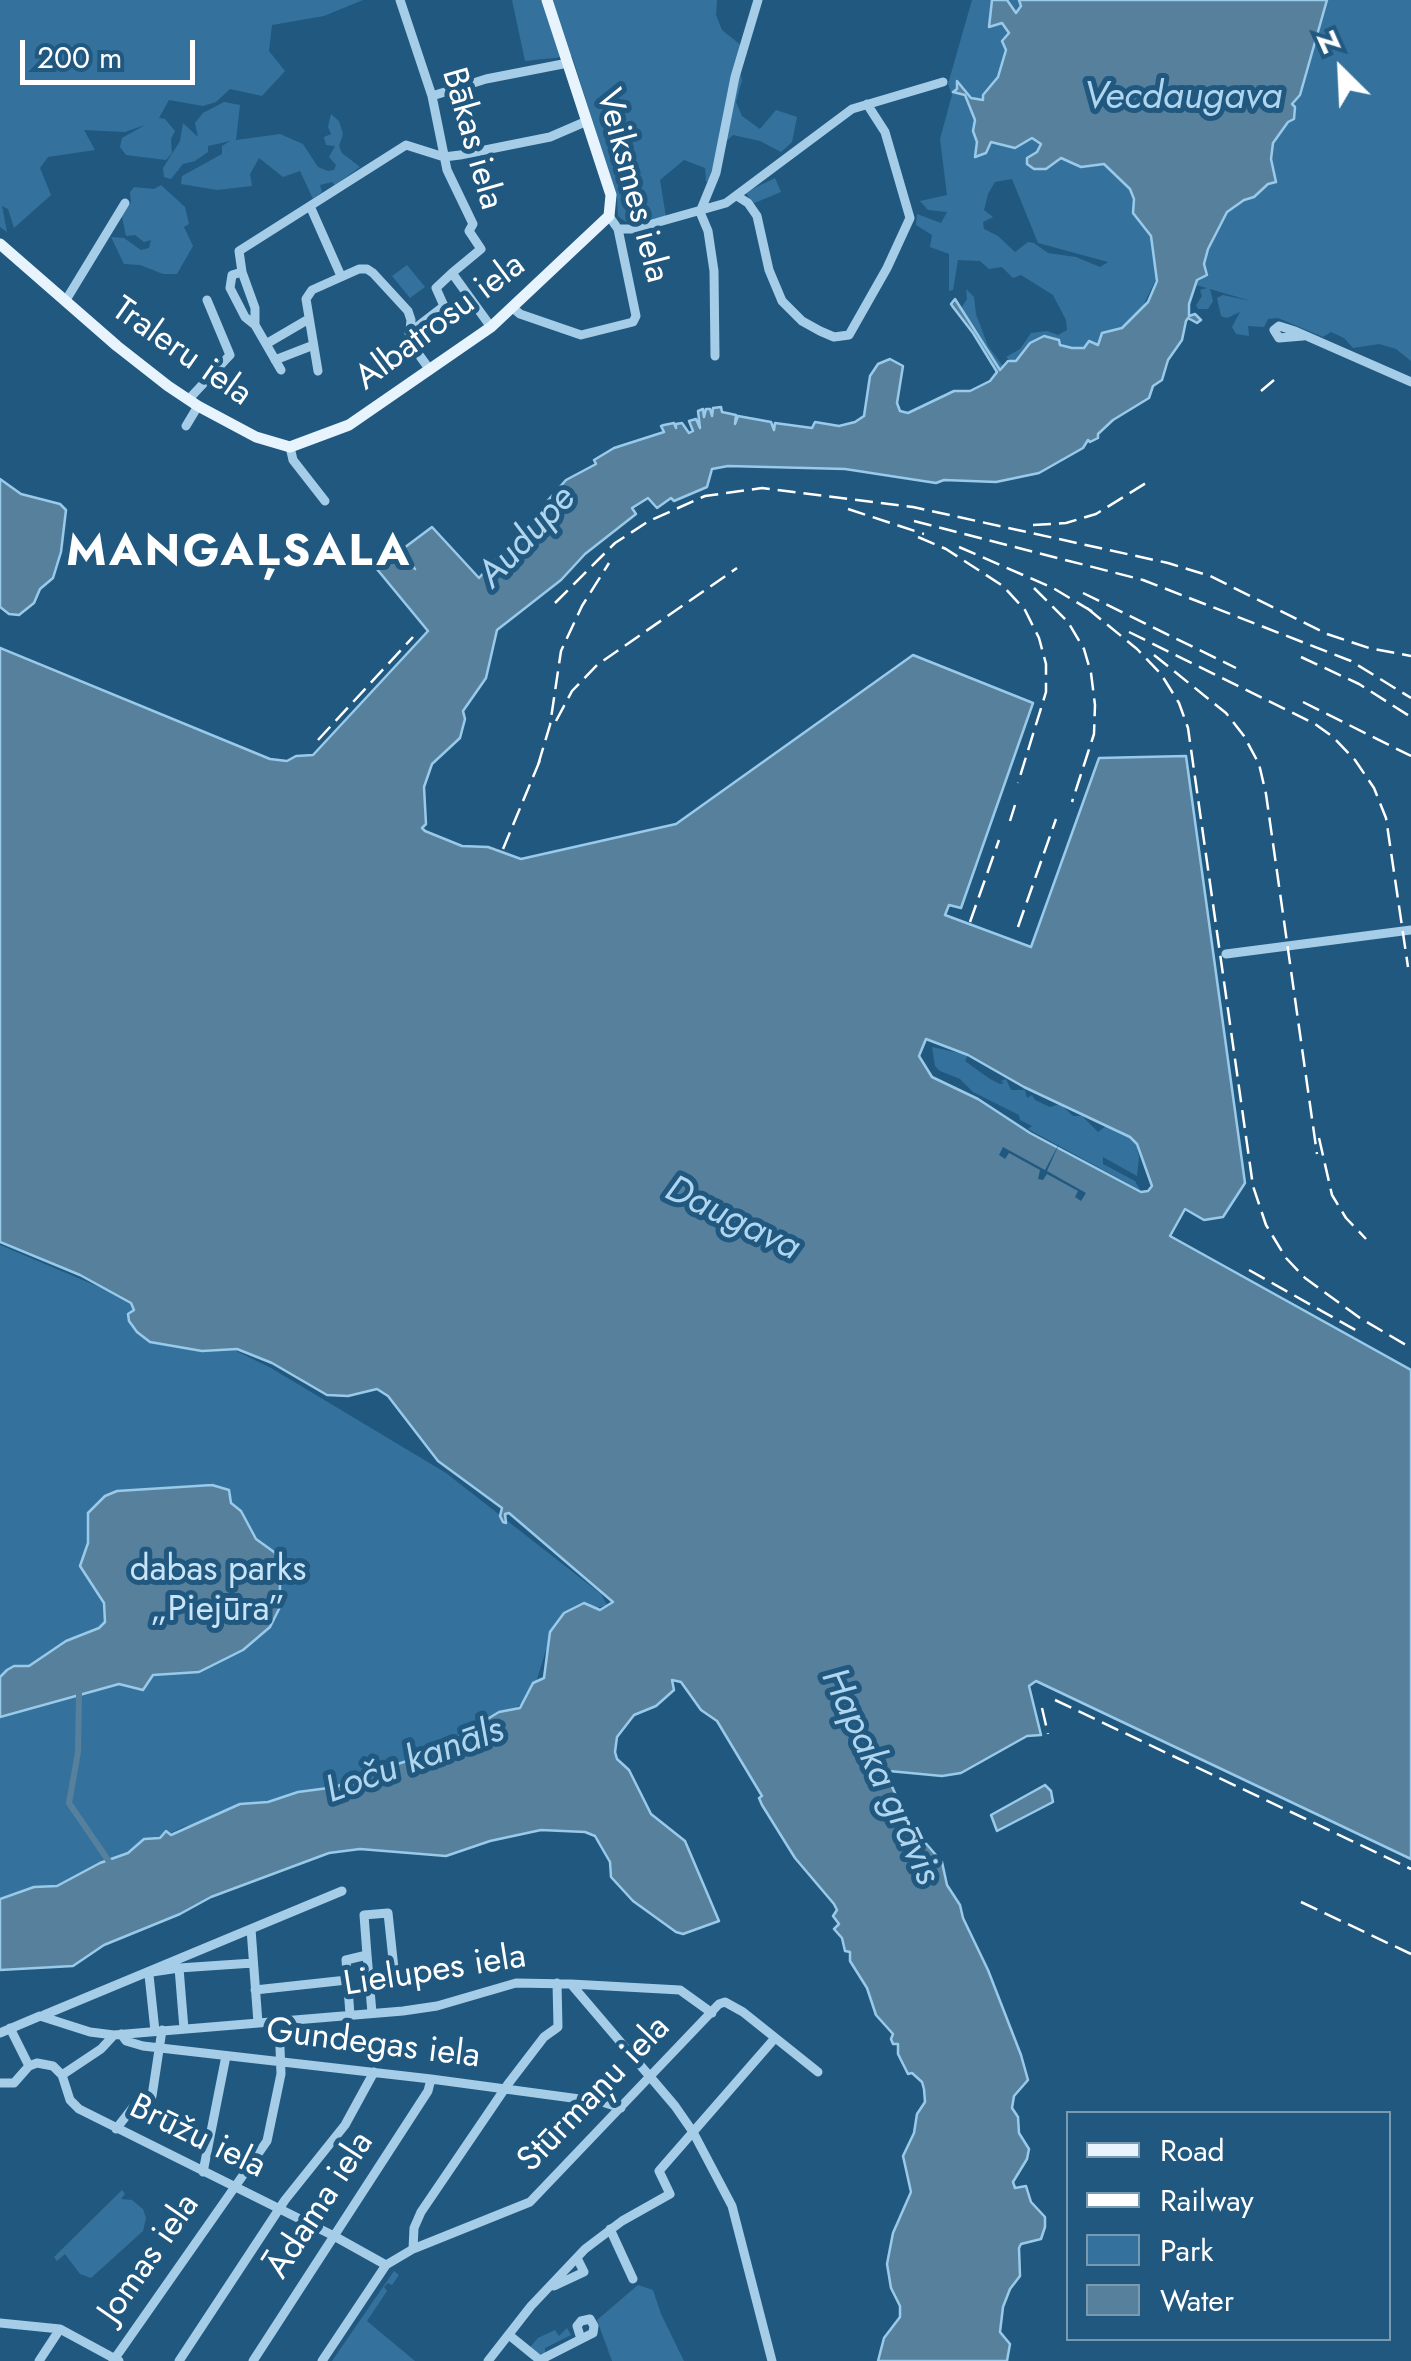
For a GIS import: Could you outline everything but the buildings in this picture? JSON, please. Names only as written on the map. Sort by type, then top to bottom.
[{"type":"main road","name":"Veiksmes iela","points":[[547,0],[612,202],[609,216]]},
{"type":"main road","name":"Albatrosu iela","points":[[290,447],[357,421],[492,327],[609,216]]},
{"type":"main road","name":"Traleru iela","points":[[0,244],[117,346],[193,403],[268,442],[290,447]]},
{"type":"street","name":"Bākas iela","points":[[400,0],[432,96],[451,181],[473,224],[469,232],[481,249],[452,273]]},
{"type":"street","points":[[715,356],[714,271],[708,231],[700,212],[716,173],[735,76],[758,0]]},
{"type":"street","points":[[432,96],[486,78],[568,63]]},
{"type":"street","points":[[618,229],[634,230],[700,212],[737,196],[852,109],[943,82]]},
{"type":"street","points":[[737,196],[757,216],[769,270],[782,301],[820,331],[834,337],[848,335],[887,268],[910,218],[885,132],[868,104]]},
{"type":"street","points":[[254,325],[252,295],[242,272],[240,251],[406,145],[444,156],[550,137],[587,121]]},
{"type":"street","points":[[66,300],[125,203]]},
{"type":"street","points":[[310,206],[341,276]]},
{"type":"street","name":"Veiksmes iela","points":[[513,308],[581,335],[634,322],[618,229],[609,216]]},
{"type":"street","points":[[318,371],[306,299],[312,290],[368,268],[408,312],[409,341],[430,370]]},
{"type":"street","points":[[242,272],[232,275],[230,288],[281,370]]},
{"type":"street","points":[[408,333],[444,306],[436,288],[452,273],[492,327]]},
{"type":"street","points":[[186,426],[193,403],[230,355],[208,300]]},
{"type":"street","points":[[266,344],[308,320]]},
{"type":"street","points":[[1303,336],[1411,382]]},
{"type":"street","points":[[275,360],[311,346]]},
{"type":"street","points":[[290,447],[293,460],[325,501]]},
{"type":"street","points":[[1226,954],[1411,930]]},
{"type":"street","points":[[29,2066],[5,2030],[342,1891]]},
{"type":"street","points":[[370,1979],[396,1978],[388,1913],[364,1915],[372,2013]]},
{"type":"street","points":[[250,1928],[258,2023]]},
{"type":"street","points":[[203,1948],[204,1966]]},
{"type":"street","points":[[350,2014],[348,1958],[367,1955]]},
{"type":"street","points":[[151,1970],[253,1963]]},
{"type":"street","points":[[178,1968],[184,2029]]},
{"type":"street","points":[[116,2129],[134,2106],[152,2096],[162,2048],[151,1970]]},
{"type":"street","points":[[255,1990],[347,1980]]},
{"type":"street","name":"Lielupes iela","points":[[40,2016],[90,2032],[118,2035],[436,2006],[516,1983],[571,1984],[693,2132],[732,2206],[772,2361]]},
{"type":"street","points":[[413,2249],[417,2220],[504,2088],[544,2038],[558,2028],[557,1983]]},
{"type":"street","points":[[571,1984],[680,1990],[712,2013]]},
{"type":"street","name":"Stūrmaņu iela","points":[[322,2361],[386,2265],[413,2249],[530,2202],[719,2004],[731,2004],[818,2072]]},
{"type":"street","name":"Jomas iela","points":[[115,2360],[269,2135],[282,2062],[279,2021]]},
{"type":"street","points":[[0,2083],[14,2083],[29,2066],[44,2064],[57,2068],[62,2075],[118,2035]]},
{"type":"street","name":"Gundegas iela","points":[[118,2035],[126,2041],[162,2048],[504,2088],[621,2108]]},
{"type":"street","points":[[488,2361],[577,2258],[610,2230],[670,2194],[659,2170],[775,2038]]},
{"type":"street","points":[[204,2172],[226,2056]]},
{"type":"street","points":[[179,2361],[278,2209],[345,2125],[374,2072]]},
{"type":"street","name":"Brūžu iela","points":[[62,2075],[70,2100],[78,2109],[386,2265]]},
{"type":"street","name":"Ādama iela","points":[[253,2361],[428,2091],[431,2079]]},
{"type":"street","points":[[610,2230],[632,2280]]},
{"type":"street","points":[[0,2323],[60,2329],[115,2360]]},
{"type":"street","points":[[39,2361],[60,2329]]},
{"type":"street","points":[[509,2335],[540,2361],[581,2339]]},
{"type":"green space","points":[[0,0],[363,0],[324,16],[272,25],[269,51],[285,71],[262,96],[230,89],[216,102],[203,106],[169,100],[159,118],[165,119],[175,131],[172,153],[166,160],[126,155],[120,147],[122,138],[145,125],[125,132],[84,130],[95,150],[48,157],[40,168],[51,195],[14,228],[8,209],[2,206],[7,232],[0,227]]},
{"type":"green space","points":[[512,0],[717,0],[716,15],[722,30],[742,46],[737,62],[742,80],[736,102],[742,116],[760,129],[776,110],[797,117],[792,142],[781,152],[760,141],[733,135],[720,147],[712,179],[706,182],[705,168],[684,160],[660,180],[666,217],[626,222],[618,216],[617,198],[572,56],[525,61]]},
{"type":"green space","points":[[972,0],[1411,0],[1411,361],[1396,349],[1379,344],[1353,348],[1331,332],[1323,337],[1278,318],[1268,319],[1264,327],[1248,326],[1249,336],[1236,334],[1232,327],[1240,312],[1227,318],[1221,316],[1217,298],[1223,295],[1251,301],[1210,289],[1213,301],[1208,309],[1198,309],[1200,290],[1207,288],[1158,275],[1141,310],[1122,328],[1102,334],[1098,345],[1090,341],[1084,348],[1071,348],[1044,336],[1030,343],[1016,361],[1011,361],[1006,357],[1020,349],[1031,333],[1047,331],[1058,335],[1067,330],[1066,320],[1053,295],[1021,275],[1013,278],[1002,267],[989,269],[980,261],[958,260],[953,290],[949,291],[949,254],[930,247],[932,235],[916,225],[917,214],[941,223],[947,212],[928,210],[920,201],[947,195],[940,139],[952,95],[948,84]],"holes":[[[1012,179],[1038,243],[1108,262],[1100,267],[1076,257],[1048,253],[1028,242],[1015,252],[984,229],[983,222],[993,217],[984,210],[995,182]]]},
{"type":"green space","points":[[224,102],[240,105],[236,140],[280,134],[303,144],[318,167],[328,171],[336,165],[329,157],[335,146],[326,145],[324,137],[331,134],[331,114],[339,121],[343,134],[339,146],[342,153],[360,167],[335,185],[320,185],[322,192],[313,199],[300,171],[283,177],[259,158],[250,174],[252,186],[217,190],[181,184],[182,176],[222,154],[222,146],[230,141],[208,146],[208,152],[183,164],[171,179],[164,177],[163,168],[180,141],[183,123],[198,137],[195,123],[203,113]]},
{"type":"green space","points":[[775,178],[781,192],[752,204],[746,192]]},
{"type":"green space","points":[[161,185],[185,207],[189,224],[184,227],[193,246],[177,274],[124,264],[111,237],[124,238],[141,250],[149,248],[151,240],[144,242],[135,235],[126,236],[121,212],[131,203],[130,192],[134,187],[154,189]]},
{"type":"green space","points":[[407,265],[425,287],[410,298],[392,276]]},
{"type":"green space","points":[[966,289],[974,297],[988,346],[1002,365],[1006,364],[1004,369],[999,370],[960,310],[967,299]]},
{"type":"green space","points":[[932,1047],[968,1055],[965,1061],[990,1079],[1000,1084],[1006,1079],[1011,1090],[1025,1090],[1027,1098],[1032,1095],[1050,1107],[1060,1104],[1073,1116],[1082,1116],[1098,1132],[1106,1126],[1135,1140],[1139,1157],[1137,1176],[1103,1157],[1103,1164],[1135,1181],[1140,1190],[1028,1129],[1032,1126],[1020,1120],[1019,1115],[940,1071],[935,1066]]},
{"type":"green space","name":"dabas parks „Piejūra”","points":[[0,1245],[144,1306],[271,1368],[446,1473],[601,1594],[607,1605],[561,1618],[531,1699],[421,1762],[363,1783],[183,1827],[45,1893],[0,1903]]},
{"type":"green space","points":[[122,2190],[125,2194],[121,2199],[132,2200],[143,2209],[143,2231],[91,2278],[80,2274],[65,2254],[57,2261],[54,2257]]},
{"type":"green space","points":[[394,2271],[399,2275],[392,2285],[384,2287],[387,2291],[367,2321],[415,2361],[332,2361]]},
{"type":"green space","points":[[638,2285],[653,2290],[684,2361],[612,2361],[597,2320]]},
{"type":"green space","points":[[567,2328],[571,2335],[545,2348],[545,2353],[539,2354],[530,2347],[538,2338],[555,2330],[559,2336]]},
{"type":"water","points":[[992,0],[1007,0],[1016,13],[1021,6],[1019,0],[1327,0],[1300,95],[1292,104],[1294,119],[1273,143],[1271,159],[1276,182],[1227,212],[1208,249],[1204,264],[1207,275],[1197,280],[1189,304],[1189,316],[1195,314],[1201,320],[1186,321],[1182,340],[1168,360],[1162,380],[1153,386],[1149,398],[1113,420],[1098,438],[1088,440],[1083,448],[1039,473],[996,482],[936,483],[845,469],[728,466],[712,469],[707,487],[674,501],[671,498],[657,508],[648,498],[632,508],[636,514],[585,554],[561,580],[497,630],[486,678],[463,711],[460,738],[432,764],[424,787],[426,824],[422,828],[462,846],[488,847],[521,859],[676,824],[913,655],[1033,703],[961,908],[949,905],[945,915],[1031,947],[1099,758],[1186,756],[1245,1183],[1223,1217],[1204,1220],[1185,1209],[1170,1236],[1411,1370],[1411,1859],[1036,1681],[1029,1686],[1041,1735],[1027,1736],[961,1773],[942,1776],[889,1771],[889,1780],[909,1824],[942,1862],[947,1885],[960,1905],[1021,2055],[1028,2080],[1014,2096],[1012,2108],[1018,2117],[1019,2133],[1029,2149],[1013,2182],[1015,2188],[1026,2186],[1031,2202],[1045,2217],[1045,2227],[1041,2239],[1019,2248],[1020,2276],[1003,2307],[1000,2332],[1010,2344],[1007,2361],[878,2361],[884,2338],[900,2317],[887,2264],[893,2233],[911,2192],[903,2156],[925,2102],[922,2082],[908,2074],[898,2054],[898,2044],[891,2039],[893,2034],[876,2015],[867,1988],[850,1961],[850,1952],[845,1951],[842,1938],[834,1929],[839,1924],[833,1916],[837,1910],[834,1904],[795,1858],[717,1721],[701,1710],[681,1682],[672,1680],[674,1690],[656,1706],[634,1715],[617,1737],[615,1752],[629,1770],[651,1814],[685,1841],[719,1921],[683,1934],[676,1932],[633,1901],[611,1877],[610,1862],[595,1836],[541,1830],[446,1856],[360,1849],[329,1853],[211,1897],[104,1945],[73,1966],[0,1970],[0,1899],[34,1887],[57,1886],[128,1853],[144,1839],[160,1838],[166,1831],[171,1835],[240,1804],[336,1787],[420,1757],[499,1712],[520,1708],[533,1683],[544,1678],[550,1632],[564,1613],[584,1603],[600,1610],[613,1602],[509,1513],[505,1514],[506,1523],[503,1522],[502,1508],[438,1461],[388,1396],[377,1389],[348,1396],[327,1395],[272,1363],[237,1349],[202,1351],[150,1342],[129,1321],[128,1314],[134,1310],[131,1303],[80,1275],[0,1242],[0,648],[270,759],[287,761],[313,755],[428,631],[376,568],[394,557],[399,559],[398,551],[415,569],[400,551],[432,527],[479,578],[566,480],[596,464],[594,460],[614,448],[664,432],[661,426],[674,423],[676,428],[676,424],[682,423],[689,433],[693,431],[689,421],[696,419],[700,428],[698,411],[703,409],[704,417],[706,409],[710,409],[712,416],[713,408],[721,407],[722,412],[736,415],[735,424],[738,416],[771,422],[774,430],[775,423],[812,428],[815,422],[839,426],[855,422],[864,416],[870,376],[878,364],[890,359],[903,366],[897,403],[900,411],[908,413],[954,391],[970,391],[990,381],[997,372],[951,304],[955,299],[1000,370],[1008,361],[1016,361],[1030,343],[1044,336],[1072,348],[1084,348],[1089,341],[1098,345],[1102,333],[1122,328],[1148,302],[1157,281],[1151,236],[1133,213],[1130,189],[1104,164],[1081,167],[1061,158],[1046,169],[1034,169],[1027,164],[1027,158],[1041,144],[1032,138],[1015,148],[991,142],[986,153],[975,157],[975,120],[965,95],[953,92],[957,81],[971,98],[983,100],[998,77],[1006,50],[1002,41],[1009,33],[1002,23],[989,27]],"holes":[[[926,1039],[968,1055],[1024,1087],[1130,1137],[1137,1144],[1152,1186],[1141,1192],[1030,1133],[978,1099],[932,1077],[919,1056]]]},
{"type":"water","points":[[0,479],[21,494],[60,504],[66,510],[53,578],[19,615],[0,607]]},
{"type":"water","points":[[212,1485],[229,1490],[231,1503],[241,1511],[256,1539],[280,1561],[280,1607],[270,1627],[243,1650],[199,1672],[153,1675],[143,1690],[119,1684],[0,1717],[0,1677],[7,1670],[29,1666],[66,1641],[105,1622],[104,1603],[80,1566],[88,1543],[88,1513],[105,1496],[117,1491]]},
{"type":"water","points":[[1045,1785],[1053,1802],[997,1831],[991,1815]]},
{"type":"pier","points":[[1060,1142],[1047,1171],[1086,1193],[1081,1201],[1075,1197],[1078,1191],[1047,1174],[1043,1180],[1038,1179],[1040,1170],[1009,1153],[1005,1159],[999,1155],[1003,1147],[1045,1170]]},
{"type":"waterway","points":[[79,1694],[78,1752],[69,1803],[110,1863]]},
{"type":"railway","points":[[1261,391],[1274,380]]},
{"type":"railway","points":[[1033,525],[1066,523],[1096,514],[1146,483]]},
{"type":"railway","points":[[555,603],[615,543],[649,521],[705,496],[762,488],[913,507],[1168,563],[1210,576],[1327,634],[1411,656]]},
{"type":"railway","points":[[848,509],[924,534]]},
{"type":"railway","points":[[914,521],[1143,580],[1351,661],[1411,698]]},
{"type":"railway","points":[[918,537],[946,549],[1003,586],[1025,610],[1039,638],[1046,664],[1046,692],[1018,783]]},
{"type":"railway","points":[[959,547],[1053,588],[1098,615]]},
{"type":"railway","points":[[538,765],[550,725],[561,651],[582,606],[609,563]]},
{"type":"railway","points":[[556,721],[572,691],[597,665],[737,568]]},
{"type":"railway","points":[[1034,588],[1068,622],[1084,649],[1091,673],[1094,734],[1072,802]]},
{"type":"railway","points":[[1083,593],[1236,668]]},
{"type":"railway","points":[[1087,608],[1161,674],[1179,703],[1188,728],[1253,1186],[1266,1225],[1286,1258],[1305,1278],[1360,1318],[1411,1348]]},
{"type":"railway","points":[[1129,632],[1315,724],[1355,760],[1374,788],[1386,818],[1408,967]]},
{"type":"railway","points":[[318,740],[413,637]]},
{"type":"railway","points":[[1154,655],[1226,713],[1259,764],[1317,1154]]},
{"type":"railway","points":[[1301,657],[1359,684],[1411,717]]},
{"type":"railway","points":[[1303,702],[1411,756]]},
{"type":"railway","points":[[503,849],[543,753]]},
{"type":"railway","points":[[1010,821],[1015,805]]},
{"type":"railway","points":[[1018,927],[1056,819]]},
{"type":"railway","points":[[970,922],[999,840]]},
{"type":"railway","points":[[1319,1138],[1332,1195],[1366,1239]]},
{"type":"railway","points":[[1249,1270],[1359,1332]]},
{"type":"railway","points":[[1055,1700],[1411,1869]]},
{"type":"railway","points":[[1042,1708],[1048,1734]]},
{"type":"railway","points":[[1301,1902],[1411,1954]]},
{"type":"district","name":"MANGAĻSALA","points":[[239,554]]},
{"type":"water label","name":"Vecdaugava","points":[[1183,99]]},
{"type":"water label","name":"Audupe","points":[[528,538]]},
{"type":"water label","name":"Daugava","points":[[732,1220]]},
{"type":"water label","name":"Loču kanāls","points":[[415,1762]]},
{"type":"water label","name":"Hapaka grāvis","points":[[879,1777]]}]
